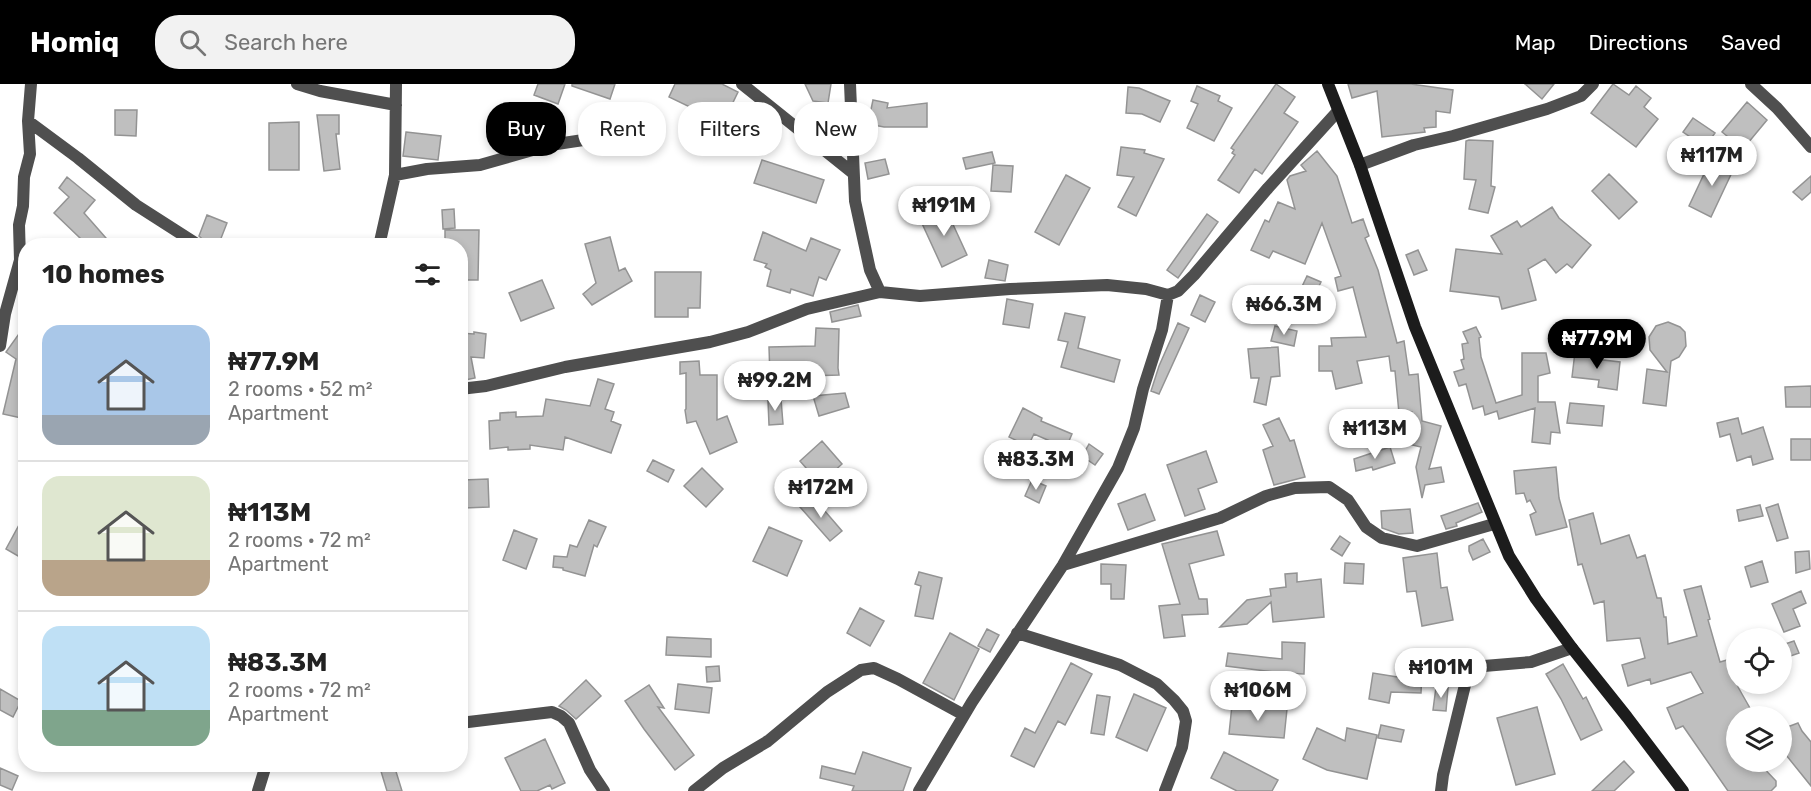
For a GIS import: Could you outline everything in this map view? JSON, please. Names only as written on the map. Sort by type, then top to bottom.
[{"type":"main road","points":[[1328,84],[1360,165],[1415,327],[1509,556],[1572,648],[1683,791]]},
{"type":"street","points":[[19,238],[24,177],[30,154],[28,121],[31,84]]},
{"type":"street","points":[[297,84],[320,91],[396,105]]},
{"type":"street","points":[[381,238],[395,175],[396,84]]},
{"type":"street","points":[[742,84],[853,173]]},
{"type":"street","points":[[850,84],[855,201],[870,270],[880,292]]},
{"type":"street","points":[[1360,165],[1414,145],[1547,109],[1581,96],[1593,84]]},
{"type":"street","points":[[1751,84],[1777,108],[1811,147]]},
{"type":"street","points":[[468,388],[576,365],[710,342],[748,332],[807,309],[880,292],[920,296],[1041,287],[1107,285],[1146,289],[1168,295],[1178,291],[1194,275],[1338,111]]},
{"type":"street","points":[[28,121],[136,205],[188,238]]},
{"type":"street","points":[[395,175],[427,169],[480,165],[550,145],[578,141]]},
{"type":"street","points":[[0,346],[5,314],[18,267]]},
{"type":"street","points":[[919,791],[964,715],[1063,566],[1118,468],[1134,428],[1143,389],[1162,330],[1168,295]]},
{"type":"street","points":[[1063,566],[1220,518],[1266,496],[1295,488],[1329,487],[1348,500],[1366,527],[1382,538],[1417,546],[1494,524]]},
{"type":"street","points":[[1017,633],[1120,665],[1157,684],[1174,700],[1184,711],[1186,721],[1182,747],[1165,791]]},
{"type":"street","points":[[1442,791],[1443,775],[1464,685],[1472,671],[1484,666],[1530,662],[1572,648]]},
{"type":"street","points":[[694,791],[723,768],[768,741],[827,692],[861,670],[874,668],[964,715]]},
{"type":"street","points":[[468,722],[552,712],[561,716],[569,723],[590,770],[603,791]]},
{"type":"street","points":[[258,791],[264,772]]},
{"type":"building","points":[[538,84],[565,84],[559,102],[534,95]]},
{"type":"building","points":[[572,84],[615,84],[610,99],[572,86]]},
{"type":"building","points":[[675,84],[722,84],[738,92],[733,102],[679,102],[669,97]]},
{"type":"building","points":[[805,84],[831,84],[828,102],[813,101]]},
{"type":"building","points":[[1276,84],[1295,97],[1284,113],[1298,122],[1262,174],[1255,169],[1239,193],[1218,180],[1235,155],[1231,148]]},
{"type":"building","points":[[1348,84],[1411,84],[1453,90],[1450,113],[1436,111],[1436,127],[1424,128],[1425,132],[1382,137],[1377,91],[1352,98]]},
{"type":"building","points":[[1525,84],[1554,84],[1542,99]]},
{"type":"building","points":[[1613,84],[1629,95],[1636,86],[1651,98],[1644,107],[1658,119],[1636,147],[1591,113]]},
{"type":"building","points":[[1197,86],[1220,96],[1218,101],[1232,108],[1214,141],[1187,128],[1198,104],[1191,101]]},
{"type":"building","points":[[1128,87],[1139,88],[1170,101],[1160,122],[1142,114],[1126,113]]},
{"type":"building","points":[[873,100],[888,103],[887,108],[927,103],[927,127],[878,126],[878,102],[873,102]]},
{"type":"building","points":[[1747,102],[1767,120],[1743,149],[1722,132]]},
{"type":"building","points":[[115,110],[137,110],[136,136],[115,135]]},
{"type":"building","points":[[317,115],[339,115],[339,134],[336,134],[340,169],[324,171]]},
{"type":"building","points":[[1693,118],[1715,133],[1705,147],[1683,132]]},
{"type":"building","points":[[299,122],[299,170],[269,170],[269,123]]},
{"type":"building","points":[[406,132],[441,136],[438,160],[403,156]]},
{"type":"building","points":[[1466,141],[1493,141],[1491,186],[1495,187],[1488,213],[1469,209],[1476,180],[1464,179]]},
{"type":"building","points":[[1121,147],[1145,150],[1144,153],[1164,159],[1136,216],[1118,207],[1134,177],[1117,175]]},
{"type":"building","points":[[1317,151],[1337,176],[1352,223],[1363,219],[1369,236],[1365,238],[1378,270],[1397,343],[1404,341],[1409,375],[1418,374],[1422,421],[1441,426],[1429,469],[1441,467],[1444,482],[1425,485],[1422,498],[1416,467],[1421,447],[1404,443],[1412,412],[1399,413],[1395,371],[1391,371],[1389,356],[1357,361],[1362,383],[1336,389],[1332,371],[1319,371],[1319,346],[1332,346],[1331,338],[1366,337],[1353,287],[1338,291],[1335,278],[1341,276],[1322,223],[1305,264],[1273,251],[1269,258],[1251,250],[1265,220],[1269,222],[1278,202],[1295,209],[1287,180],[1290,176],[1306,171],[1301,165]]},
{"type":"building","points":[[992,152],[995,163],[966,169],[963,158]]},
{"type":"building","points":[[1712,157],[1734,168],[1711,217],[1689,206]]},
{"type":"building","points":[[885,159],[889,174],[868,179],[865,163]]},
{"type":"building","points":[[762,160],[824,180],[816,203],[754,183]]},
{"type":"building","points":[[993,165],[1013,166],[1011,192],[991,191]]},
{"type":"building","points":[[1609,174],[1637,202],[1619,219],[1592,191]]},
{"type":"building","points":[[1066,175],[1090,188],[1059,245],[1035,232]]},
{"type":"building","points":[[1811,176],[1811,192],[1802,200],[1793,192]]},
{"type":"building","points":[[67,177],[95,200],[84,213],[106,238],[80,238],[54,213],[69,197],[59,188]]},
{"type":"building","points":[[945,207],[967,255],[942,267],[920,219]]},
{"type":"building","points":[[1552,207],[1559,218],[1591,245],[1572,268],[1567,264],[1556,273],[1545,259],[1528,269],[1536,300],[1502,309],[1499,297],[1450,291],[1456,249],[1502,254],[1491,236],[1517,221],[1521,227]]},
{"type":"building","points":[[454,209],[455,228],[443,229],[442,210]]},
{"type":"building","points":[[1207,214],[1218,222],[1178,278],[1167,270]]},
{"type":"building","points":[[207,215],[227,223],[221,238],[199,236]]},
{"type":"building","points":[[445,230],[479,230],[478,280],[468,280],[468,238],[445,238]]},
{"type":"building","points":[[763,232],[806,251],[811,238],[840,250],[826,280],[819,277],[813,296],[791,289],[790,293],[767,286],[771,270],[765,267],[767,264],[754,260]]},
{"type":"building","points":[[610,237],[619,271],[625,268],[632,281],[592,305],[583,294],[596,283],[585,244]]},
{"type":"building","points":[[1418,250],[1427,270],[1414,275],[1406,255]]},
{"type":"building","points":[[989,260],[1008,265],[1005,281],[985,278]]},
{"type":"building","points":[[655,272],[701,272],[700,308],[688,308],[688,317],[655,317]]},
{"type":"building","points":[[1307,276],[1321,282],[1312,301],[1298,295]]},
{"type":"building","points":[[542,280],[554,308],[521,321],[509,293]]},
{"type":"building","points":[[1200,295],[1215,302],[1205,322],[1191,315]]},
{"type":"building","points":[[1007,299],[1033,304],[1029,328],[1003,324]]},
{"type":"building","points":[[858,305],[861,316],[832,322],[830,312]]},
{"type":"building","points":[[1065,313],[1085,317],[1078,348],[1120,360],[1114,382],[1061,367],[1068,342],[1058,340]]},
{"type":"building","points":[[1668,322],[1685,332],[1686,346],[1679,357],[1671,361],[1666,406],[1643,403],[1647,369],[1667,372],[1650,350],[1649,337],[1656,326]]},
{"type":"building","points":[[1178,323],[1189,328],[1159,394],[1151,391]]},
{"type":"building","points":[[1275,326],[1297,331],[1294,346],[1271,341]]},
{"type":"building","points":[[1476,327],[1481,337],[1479,338],[1481,357],[1496,403],[1522,395],[1522,353],[1546,353],[1550,373],[1538,376],[1538,402],[1555,402],[1560,433],[1551,432],[1550,444],[1532,442],[1535,408],[1499,419],[1497,411],[1485,415],[1483,406],[1473,409],[1466,384],[1459,386],[1454,372],[1464,369],[1461,360],[1464,359],[1462,344],[1468,343],[1463,332]]},
{"type":"building","points":[[816,328],[839,329],[839,375],[807,376],[803,362],[782,363],[782,377],[770,377],[769,347],[815,346]]},
{"type":"building","points":[[474,332],[486,334],[484,358],[471,357],[475,378],[468,379],[468,334],[474,334]]},
{"type":"building","points":[[18,335],[18,417],[3,414],[16,359],[6,352]]},
{"type":"building","points":[[1278,347],[1280,376],[1271,377],[1266,405],[1254,402],[1259,378],[1251,378],[1248,349]]},
{"type":"building","points":[[1575,352],[1596,354],[1595,359],[1620,362],[1617,390],[1598,387],[1599,380],[1572,377]]},
{"type":"building","points":[[699,361],[700,375],[717,375],[717,420],[727,416],[737,442],[710,454],[696,421],[687,423],[686,373],[680,374],[680,362]]},
{"type":"building","points":[[598,379],[614,384],[605,409],[614,412],[611,421],[621,425],[611,453],[565,437],[563,450],[530,445],[530,449],[508,450],[508,447],[490,449],[489,421],[500,420],[500,413],[516,412],[516,417],[543,416],[546,399],[590,406]]},
{"type":"building","points":[[1811,386],[1811,407],[1786,407],[1785,387]]},
{"type":"building","points":[[845,393],[849,407],[819,416],[813,396]]},
{"type":"building","points":[[781,399],[783,424],[769,425],[768,401]]},
{"type":"building","points":[[1570,403],[1604,406],[1602,426],[1567,423]]},
{"type":"building","points":[[1023,408],[1042,418],[1041,421],[1072,434],[1066,448],[1034,434],[1028,446],[1009,437]]},
{"type":"building","points":[[1279,418],[1290,441],[1294,440],[1305,477],[1274,485],[1263,450],[1273,446],[1263,425]]},
{"type":"building","points":[[1738,418],[1742,434],[1763,427],[1773,459],[1753,465],[1751,456],[1737,461],[1730,434],[1720,437],[1717,423]]},
{"type":"building","points":[[1791,439],[1811,439],[1811,460],[1791,460]]},
{"type":"building","points":[[822,441],[842,464],[820,484],[800,461]]},
{"type":"building","points":[[1089,444],[1103,454],[1095,465],[1082,456]]},
{"type":"building","points":[[1390,447],[1395,463],[1373,470],[1372,467],[1356,471],[1354,459]]},
{"type":"building","points":[[1206,451],[1217,482],[1198,489],[1205,509],[1185,516],[1167,465]]},
{"type":"building","points":[[653,460],[674,470],[668,482],[647,471]]},
{"type":"building","points":[[1556,467],[1559,498],[1567,527],[1536,535],[1530,515],[1536,512],[1530,500],[1527,502],[1524,493],[1516,494],[1514,471]]},
{"type":"building","points":[[702,468],[723,489],[706,507],[684,486]]},
{"type":"building","points":[[488,479],[489,507],[468,508],[468,480]]},
{"type":"building","points":[[1032,480],[1046,486],[1039,503],[1025,496]]},
{"type":"building","points":[[1145,494],[1155,520],[1128,530],[1118,504]]},
{"type":"building","points":[[812,496],[842,531],[830,541],[800,507]]},
{"type":"building","points":[[1478,503],[1482,512],[1456,523],[1457,526],[1446,529],[1441,516]]},
{"type":"building","points":[[1778,504],[1788,538],[1777,541],[1766,508]]},
{"type":"building","points":[[1760,505],[1763,516],[1739,521],[1737,510]]},
{"type":"building","points":[[1410,509],[1413,533],[1399,534],[1382,528],[1381,511]]},
{"type":"building","points":[[1593,513],[1601,544],[1629,535],[1637,558],[1645,555],[1657,598],[1661,598],[1664,617],[1666,617],[1668,644],[1697,636],[1684,590],[1701,586],[1720,662],[1726,660],[1726,694],[1742,694],[1749,706],[1726,706],[1726,772],[1767,772],[1776,781],[1776,786],[1771,791],[1728,791],[1683,726],[1676,729],[1667,708],[1703,693],[1691,672],[1651,684],[1650,679],[1628,686],[1622,665],[1645,658],[1640,638],[1607,641],[1604,601],[1594,604],[1582,564],[1578,565],[1569,520]]},
{"type":"building","points":[[589,520],[606,527],[597,547],[594,545],[585,576],[553,567],[554,556],[567,557],[570,545],[577,547]]},
{"type":"building","points":[[18,527],[18,556],[6,549]]},
{"type":"building","points":[[769,527],[802,541],[787,576],[753,561]]},
{"type":"building","points":[[514,530],[537,539],[526,569],[503,560]]},
{"type":"building","points":[[1217,531],[1224,555],[1189,564],[1199,599],[1207,599],[1208,614],[1182,615],[1185,636],[1164,638],[1159,606],[1180,604],[1162,544]]},
{"type":"building","points":[[1340,536],[1350,543],[1342,556],[1331,549]]},
{"type":"building","points":[[1483,539],[1490,552],[1473,560],[1469,546]]},
{"type":"building","points":[[1809,551],[1810,569],[1796,573],[1795,552]]},
{"type":"building","points":[[1437,553],[1441,588],[1447,587],[1453,620],[1422,626],[1416,591],[1407,592],[1403,558]]},
{"type":"building","points":[[1762,561],[1768,582],[1751,587],[1745,567]]},
{"type":"building","points":[[1345,563],[1364,564],[1363,584],[1344,583]]},
{"type":"building","points":[[1101,564],[1126,565],[1124,599],[1111,599],[1111,584],[1101,584]]},
{"type":"building","points":[[919,572],[942,578],[933,619],[915,616],[921,586],[915,584]]},
{"type":"building","points":[[1297,573],[1297,582],[1321,579],[1324,617],[1273,622],[1271,602],[1247,624],[1220,627],[1247,600],[1271,596],[1270,589],[1286,587],[1285,574]]},
{"type":"building","points":[[1801,591],[1806,603],[1793,609],[1800,626],[1792,629],[1782,628],[1772,604]]},
{"type":"building","points":[[860,608],[884,621],[870,646],[847,633]]},
{"type":"building","points":[[987,629],[999,635],[990,652],[978,646]]},
{"type":"building","points":[[950,633],[979,649],[954,700],[923,683]]},
{"type":"building","points":[[667,637],[711,639],[711,657],[666,655]]},
{"type":"building","points":[[1794,641],[1799,653],[1792,655],[1792,642]]},
{"type":"building","points":[[1282,642],[1305,643],[1304,674],[1226,666],[1228,653],[1282,659]]},
{"type":"building","points":[[1071,663],[1092,674],[1065,725],[1058,721],[1034,767],[1011,756],[1025,728],[1035,733]]},
{"type":"building","points":[[1563,664],[1583,699],[1586,697],[1602,730],[1581,740],[1546,674]]},
{"type":"building","points":[[719,666],[720,681],[707,682],[706,667]]},
{"type":"building","points":[[1404,672],[1422,673],[1421,693],[1391,692],[1389,703],[1369,699],[1373,673],[1404,678]]},
{"type":"building","points":[[586,680],[601,696],[576,719],[559,706]]},
{"type":"building","points":[[678,684],[712,688],[709,713],[675,709]]},
{"type":"building","points":[[649,685],[664,708],[658,707],[694,755],[675,770],[625,701]]},
{"type":"building","points":[[1436,687],[1448,688],[1446,711],[1433,710]]},
{"type":"building","points":[[0,689],[18,699],[18,707],[13,717],[0,710]]},
{"type":"building","points":[[1134,694],[1166,708],[1147,751],[1116,737]]},
{"type":"building","points":[[1097,695],[1110,697],[1104,735],[1091,733]]},
{"type":"building","points":[[1232,705],[1287,709],[1284,738],[1229,734]]},
{"type":"building","points":[[1537,707],[1555,774],[1516,785],[1497,718]]},
{"type":"building","points":[[1798,723],[1811,742],[1811,786],[1792,762],[1792,725]]},
{"type":"building","points":[[1381,725],[1404,730],[1401,742],[1378,738]]},
{"type":"building","points":[[1317,728],[1345,741],[1347,728],[1377,735],[1367,779],[1327,770],[1303,759]]},
{"type":"building","points":[[545,739],[565,783],[552,789],[550,785],[537,791],[521,791],[505,758]]},
{"type":"building","points":[[863,752],[911,768],[903,791],[852,791],[854,786],[820,778],[822,766],[855,774]]},
{"type":"building","points":[[1224,752],[1278,780],[1272,791],[1237,791],[1211,778]]},
{"type":"building","points":[[1624,761],[1634,772],[1614,791],[1592,791]]},
{"type":"building","points":[[0,768],[18,776],[12,790],[0,785]]},
{"type":"building","points":[[381,772],[396,772],[402,791],[387,791]]}]
